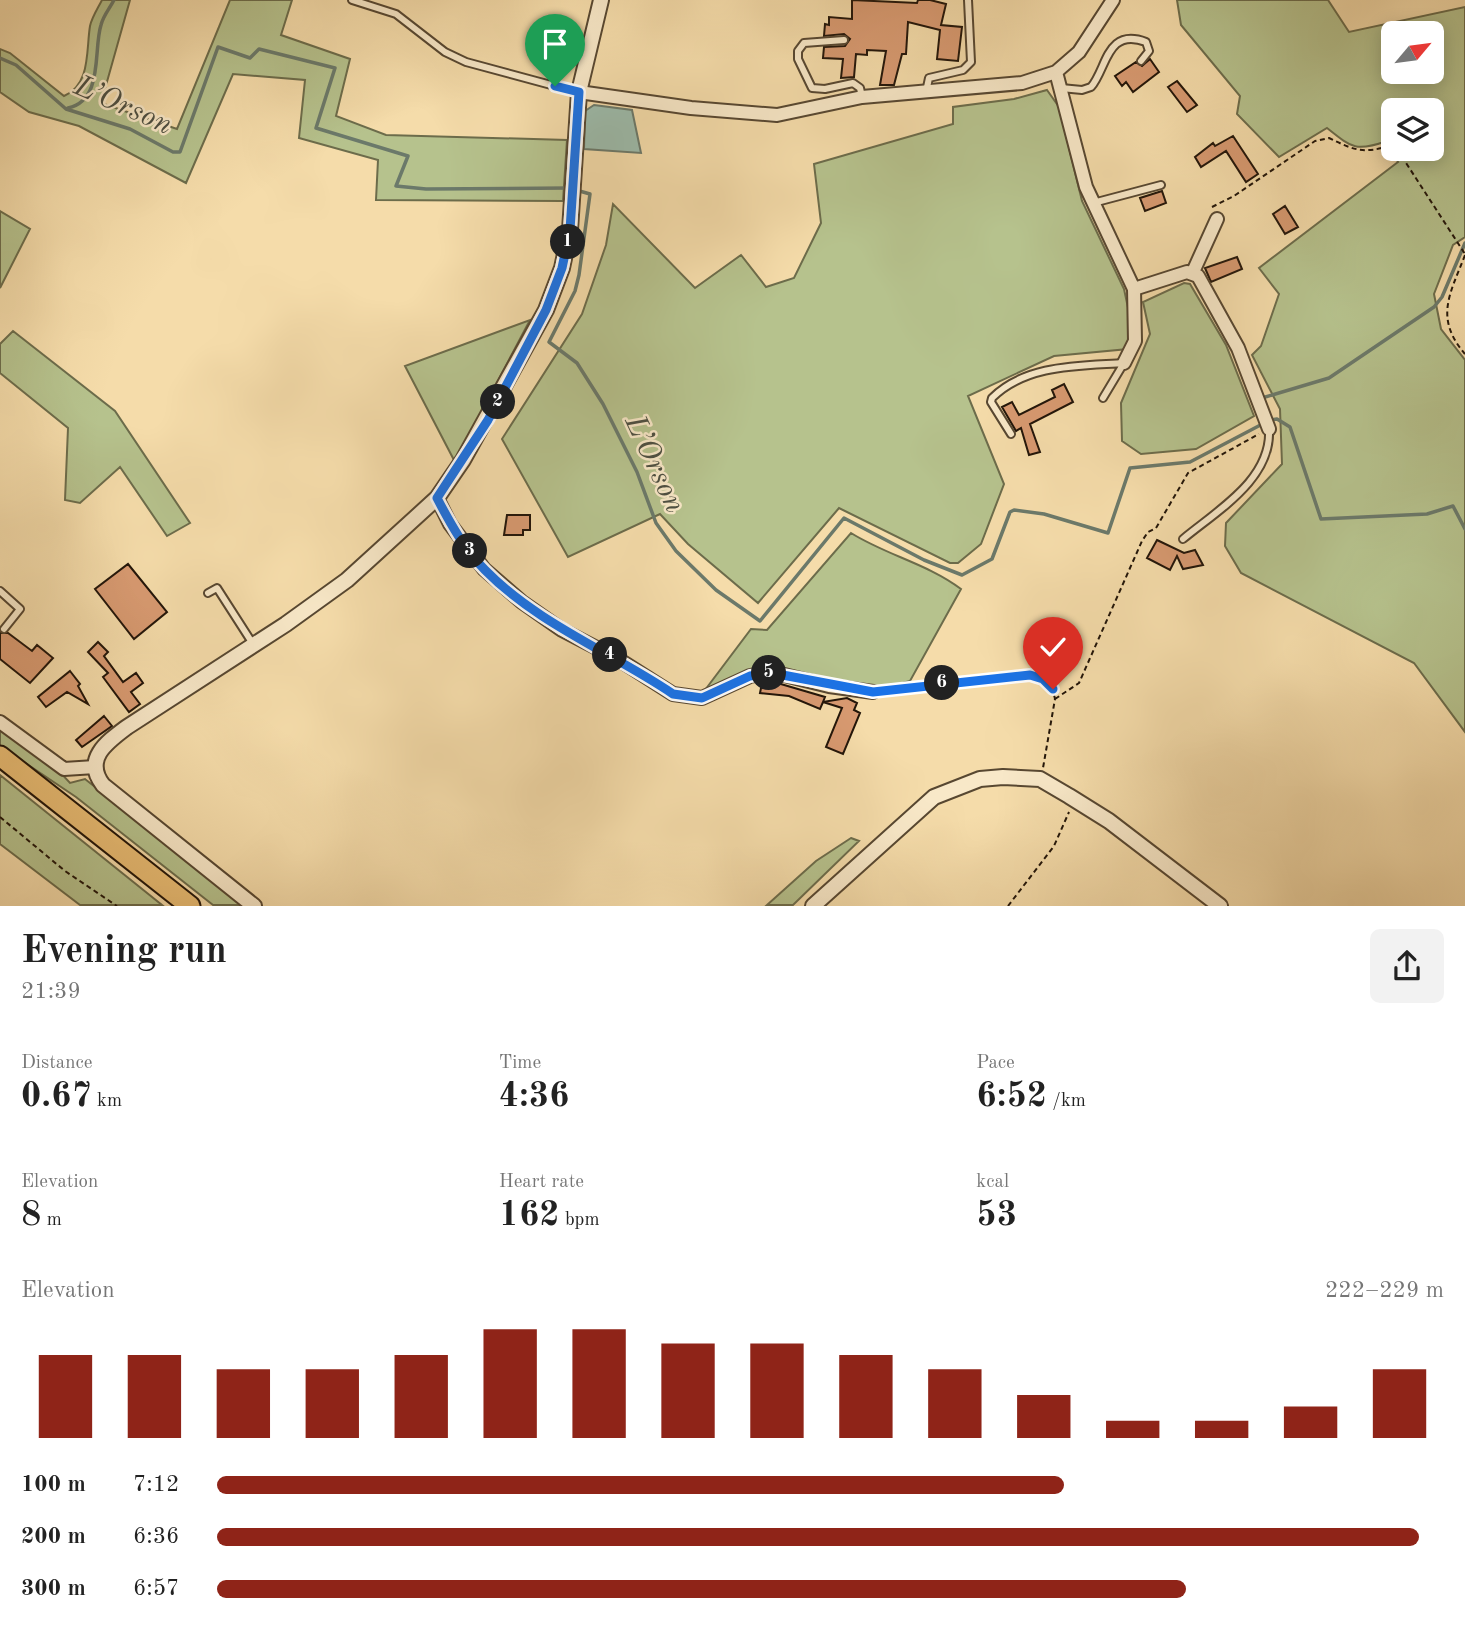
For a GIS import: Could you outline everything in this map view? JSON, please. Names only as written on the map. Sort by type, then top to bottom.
[{"type":"main road","points":[[0,756],[190,905]]},
{"type":"street","points":[[254,905],[103,785],[95,767],[101,748],[170,697],[254,645],[347,580],[437,498],[488,420],[546,310],[562,268],[573,189],[579,92],[601,0]]},
{"type":"street","points":[[579,92],[691,108],[777,115],[862,97],[997,87],[1056,72],[1079,52],[1113,0]]},
{"type":"street","points":[[1056,72],[1093,203],[1134,289],[1135,341],[1124,363]]},
{"type":"street","points":[[1193,272],[1214,213]]},
{"type":"street","points":[[1134,289],[1193,272]]},
{"type":"street","points":[[1193,272],[1203,281],[1232,336],[1269,429]]},
{"type":"street","points":[[437,498],[450,524],[484,569],[522,602],[562,629],[673,694],[702,698],[750,676],[772,673],[873,692]]},
{"type":"street","points":[[0,722],[64,769],[95,767]]},
{"type":"street","points":[[813,905],[934,797],[980,779],[1003,776],[1040,779],[1069,796],[1109,821],[1220,905]]},
{"type":"lane","points":[[352,0],[396,14],[445,52],[466,62],[579,92]]},
{"type":"lane","points":[[926,92],[929,78],[963,70],[971,62],[968,0]]},
{"type":"lane","points":[[844,40],[804,43],[797,51],[798,59],[812,88],[825,89],[853,83],[860,88],[862,97]]},
{"type":"lane","points":[[1061,88],[1091,88],[1104,58],[1116,44],[1129,40],[1146,43],[1149,51],[1141,61]]},
{"type":"lane","points":[[1093,203],[1161,184]]},
{"type":"lane","points":[[1103,397],[1124,363]]},
{"type":"lane","points":[[1010,434],[991,402],[1004,388],[1048,369],[1124,363]]},
{"type":"lane","points":[[1184,539],[1247,485],[1261,467],[1269,429]]},
{"type":"lane","points":[[208,593],[217,588],[254,645]]},
{"type":"lane","points":[[0,591],[20,609],[4,629]]},
{"type":"path","points":[[1214,213],[1234,196],[1315,141],[1329,138],[1352,150],[1371,151],[1381,148]]},
{"type":"path","points":[[1405,161],[1465,255],[1445,307],[1450,331],[1465,354]]},
{"type":"path","points":[[1055,699],[1079,683],[1142,541],[1148,532],[1156,528],[1188,473],[1269,429]]},
{"type":"path","points":[[873,692],[1030,675],[1043,679],[1053,689],[1055,699],[1044,764]]},
{"type":"path","points":[[1032,768],[1043,771]]},
{"type":"path","points":[[1008,905],[1054,846],[1071,808]]},
{"type":"path","points":[[0,817],[65,870],[117,905]]},
{"type":"green space","points":[[102,0],[130,0],[101,103],[177,129],[230,0],[292,0],[281,35],[350,59],[336,116],[386,135],[567,140],[563,201],[376,200],[378,160],[299,138],[305,80],[233,74],[186,183],[79,126],[29,112],[0,92],[0,49],[10,53],[64,96],[73,91],[86,66],[90,26]]},
{"type":"green space","points":[[1177,0],[1328,0],[1349,32],[1381,25],[1381,84],[1444,84],[1444,21],[1400,21],[1465,7],[1465,237],[1453,245],[1434,294],[1441,329],[1465,360],[1465,732],[1414,663],[1241,573],[1225,546],[1226,523],[1282,464],[1280,409],[1252,355],[1261,346],[1279,294],[1259,268],[1397,161],[1444,161],[1444,98],[1381,98],[1381,143],[1355,146],[1327,128],[1279,157],[1237,114],[1240,96],[1181,25]]},
{"type":"green space","points":[[1047,90],[1059,107],[1082,201],[1124,289],[1130,317],[1128,349],[1054,356],[968,396],[1004,484],[981,544],[958,563],[950,563],[839,508],[758,603],[688,544],[660,514],[568,557],[502,439],[582,314],[606,245],[613,204],[695,288],[741,255],[766,287],[794,278],[821,223],[814,164],[953,124],[953,107],[1014,99]]},
{"type":"green space","points":[[0,211],[30,229],[0,288]]},
{"type":"green space","points":[[1184,283],[1190,284],[1226,345],[1254,416],[1196,449],[1141,454],[1122,441],[1121,403],[1150,334],[1143,302]]},
{"type":"green space","points":[[530,320],[455,462],[405,366]]},
{"type":"green space","points":[[13,331],[115,411],[190,523],[167,536],[120,467],[80,503],[65,500],[68,428],[0,373],[0,344]]},
{"type":"green space","points":[[851,533],[935,573],[961,589],[910,681],[890,686],[859,687],[780,671],[702,694],[751,629],[767,630]]},
{"type":"green space","points":[[0,726],[58,770],[70,783],[85,779],[244,905],[213,905],[76,797],[0,746]]},
{"type":"green space","points":[[0,775],[162,905],[80,905],[0,844]]},
{"type":"green space","points":[[851,838],[859,841],[793,905],[767,905],[816,861]]},
{"type":"shaded area","points":[[594,105],[632,110],[641,153],[584,149],[585,111]]},
{"type":"building","points":[[852,0],[917,3],[918,0],[930,0],[946,4],[941,25],[962,27],[958,61],[937,59],[940,30],[908,22],[906,54],[902,54],[894,85],[880,85],[886,51],[867,50],[867,55],[856,54],[854,77],[841,78],[843,59],[823,58],[824,47],[845,46],[850,39],[844,34],[824,36],[825,24],[829,25],[829,17],[852,19]]},
{"type":"building","points":[[1150,59],[1159,72],[1133,92],[1126,82],[1122,86],[1115,76],[1136,62],[1142,66]]},
{"type":"building","points":[[1177,81],[1197,105],[1187,112],[1168,87]]},
{"type":"building","points":[[1233,136],[1258,174],[1246,182],[1226,151],[1201,167],[1195,157],[1213,143],[1215,146]]},
{"type":"building","points":[[1162,191],[1166,203],[1145,211],[1140,198]]},
{"type":"building","points":[[1285,206],[1298,227],[1285,234],[1273,214]]},
{"type":"building","points":[[1237,257],[1242,269],[1211,282],[1205,268]]},
{"type":"building","points":[[1064,384],[1073,402],[1030,424],[1040,452],[1029,455],[1021,428],[1016,431],[1002,407],[1012,402],[1019,415],[1055,397],[1052,390]]},
{"type":"building","points":[[507,515],[530,515],[530,530],[523,530],[523,535],[504,535]]},
{"type":"building","points":[[1157,540],[1184,553],[1195,550],[1203,565],[1183,569],[1177,556],[1170,570],[1147,558]]},
{"type":"building","points":[[128,564],[167,612],[134,639],[95,589]]},
{"type":"building","points":[[0,633],[8,633],[32,651],[37,645],[53,658],[30,683],[0,659]]},
{"type":"building","points":[[98,642],[108,652],[104,656],[123,682],[136,673],[143,683],[131,692],[140,704],[129,712],[103,677],[108,673],[88,652]]},
{"type":"building","points":[[70,671],[80,684],[78,686],[88,704],[67,692],[46,707],[38,697]]},
{"type":"building","points":[[774,682],[825,697],[820,709],[789,696],[760,693],[762,683]]},
{"type":"building","points":[[847,698],[857,703],[854,710],[860,713],[843,754],[826,747],[842,708],[823,702]]},
{"type":"building","points":[[104,716],[112,726],[82,747],[76,740]]},
{"type":"waterway","points":[[68,108],[79,103],[92,85],[101,25],[114,0]]},
{"type":"waterway","name":"L’Orson","points":[[0,58],[16,65],[66,109],[130,129],[173,152],[180,152],[218,47],[250,58],[259,49],[335,68],[316,128],[408,156],[396,186],[426,189],[568,188]]},
{"type":"waterway","name":"L’Orson","points":[[576,190],[590,194],[579,275],[575,291],[549,342],[577,363],[603,404],[637,472],[656,523],[676,551],[716,590],[760,621],[844,518],[924,560],[962,575],[992,559],[1010,512],[1014,510],[1044,514],[1108,533],[1130,468],[1190,462],[1270,420],[1277,419],[1290,427],[1321,519],[1427,514],[1453,506],[1465,529]]},
{"type":"waterway","points":[[1263,400],[1262,398],[1329,378],[1434,307],[1442,297],[1465,243]]},
{"type":"route","points":[[555,86],[579,92],[570,230],[562,268],[546,310],[488,420],[437,498],[450,524],[484,569],[522,602],[562,629],[649,677],[673,694],[685,698],[702,698],[750,676],[772,673],[829,686],[873,692],[1030,675],[1043,679],[1053,689]]}]
